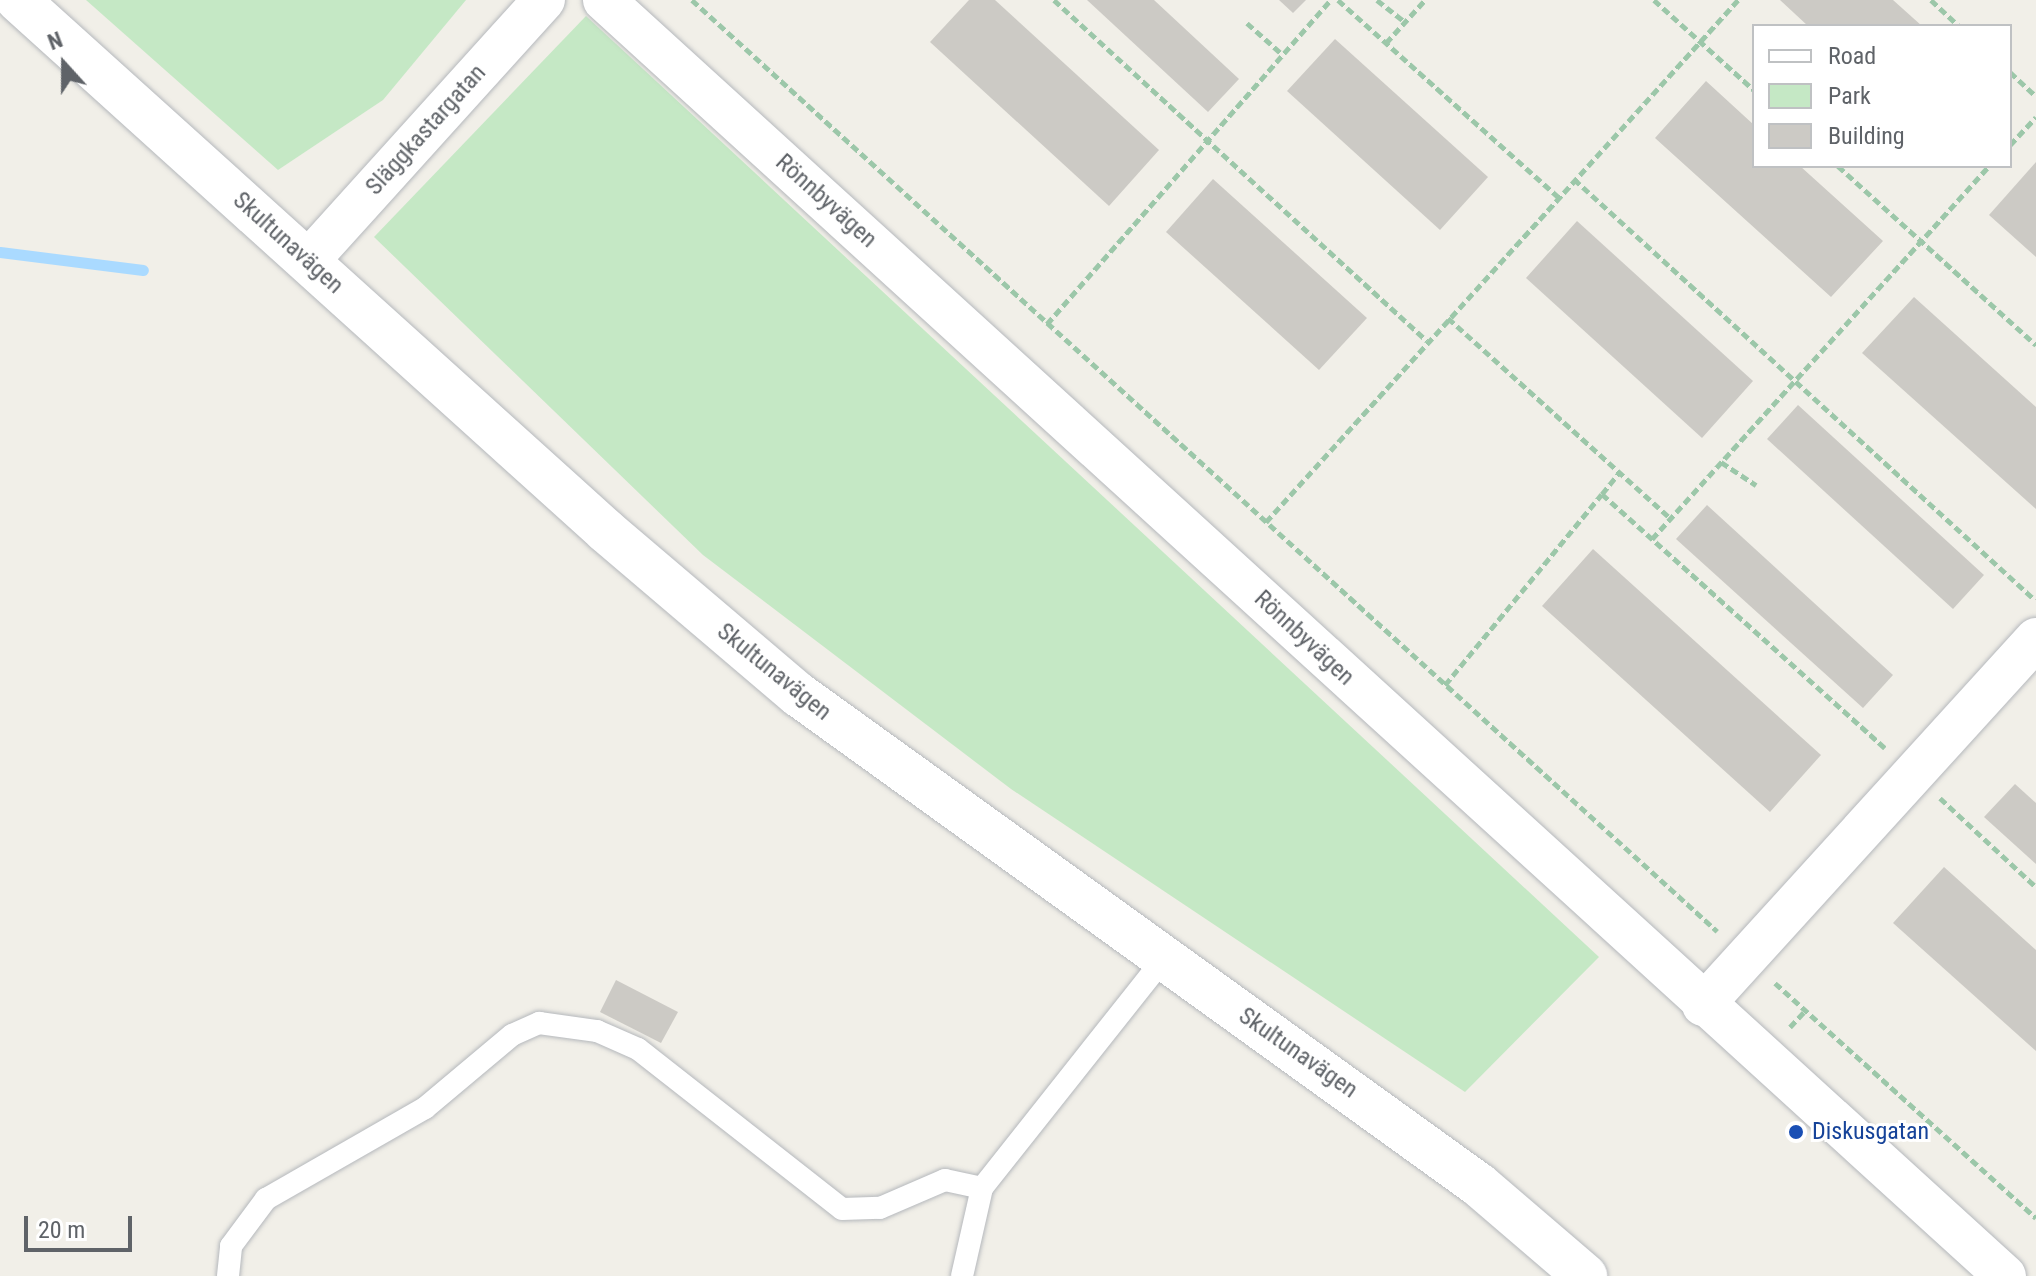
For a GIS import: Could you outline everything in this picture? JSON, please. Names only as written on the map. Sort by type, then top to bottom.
[{"type":"main road","name":"Skultunavägen","points":[[18,0],[799,695],[1479,1185],[1585,1276]]},
{"type":"street","name":"Släggkastargatan","points":[[308,261],[544,0]]},
{"type":"street","name":"Rönnbyvägen","points":[[604,0],[1703,1005],[2005,1276]]},
{"type":"street","points":[[1703,1005],[2036,639]]},
{"type":"lane","points":[[962,1276],[982,1188],[1164,958]]},
{"type":"lane","points":[[228,1276],[231,1246],[266,1199],[425,1108],[512,1035],[539,1023],[597,1031],[638,1049],[842,1209],[880,1208],[945,1180],[982,1188]]},
{"type":"path","points":[[692,0],[2036,1218]]},
{"type":"path","points":[[1054,0],[1210,138],[1427,341]]},
{"type":"path","points":[[1047,324],[1331,0]]},
{"type":"path","points":[[1338,0],[1558,197]]},
{"type":"path","points":[[1377,0],[1405,22]]},
{"type":"path","points":[[1386,43],[1425,0]]},
{"type":"path","points":[[1654,0],[1752,88]]},
{"type":"path","points":[[1266,522],[1738,0]]},
{"type":"path","points":[[1931,0],[1957,24]]},
{"type":"path","points":[[1247,23],[1283,55]]},
{"type":"path","points":[[2012,74],[2036,96]]},
{"type":"path","points":[[2012,143],[2036,117]]},
{"type":"path","points":[[1840,168],[2036,345]]},
{"type":"path","points":[[1652,539],[1919,239],[1987,168]]},
{"type":"path","points":[[1574,179],[2036,600]]},
{"type":"path","points":[[1448,318],[1671,519]]},
{"type":"path","points":[[1721,462],[1756,485]]},
{"type":"path","points":[[1445,685],[1619,473]]},
{"type":"path","points":[[1602,494],[2036,887]]},
{"type":"green space","points":[[86,0],[466,0],[383,100],[278,170]]},
{"type":"green space","points":[[586,16],[1599,957],[1465,1092],[1011,789],[703,555],[374,237]]},
{"type":"building","points":[[969,0],[995,0],[1159,150],[1109,206],[930,42]]},
{"type":"building","points":[[1087,0],[1154,0],[1239,79],[1208,112]]},
{"type":"building","points":[[1279,0],[1306,0],[1293,13]]},
{"type":"building","points":[[1780,0],[1893,0],[1920,24],[1806,24]]},
{"type":"building","points":[[1335,39],[1488,177],[1440,230],[1287,91]]},
{"type":"building","points":[[1706,81],[1752,123],[1752,168],[1802,168],[1883,241],[1831,297],[1655,138]]},
{"type":"building","points":[[2036,162],[2036,257],[1989,215]]},
{"type":"building","points":[[1213,179],[1367,318],[1319,370],[1166,232]]},
{"type":"building","points":[[1577,221],[1753,381],[1702,438],[1526,278]]},
{"type":"building","points":[[1914,297],[2036,407],[2036,509],[1862,353]]},
{"type":"building","points":[[1798,405],[1984,575],[1953,609],[1767,439]]},
{"type":"building","points":[[1707,505],[1893,675],[1863,708],[1676,539]]},
{"type":"building","points":[[1593,549],[1821,755],[1770,812],[1542,606]]},
{"type":"building","points":[[2015,784],[2036,803],[2036,864],[1984,817]]},
{"type":"building","points":[[1944,867],[2036,950],[2036,1051],[1893,923]]},
{"type":"building","points":[[616,980],[678,1012],[661,1043],[600,1012]]},
{"type":"waterway","points":[[0,252],[143,270]]},
{"type":"place","name":"Diskusgatan","points":[[1796,1132]]}]
